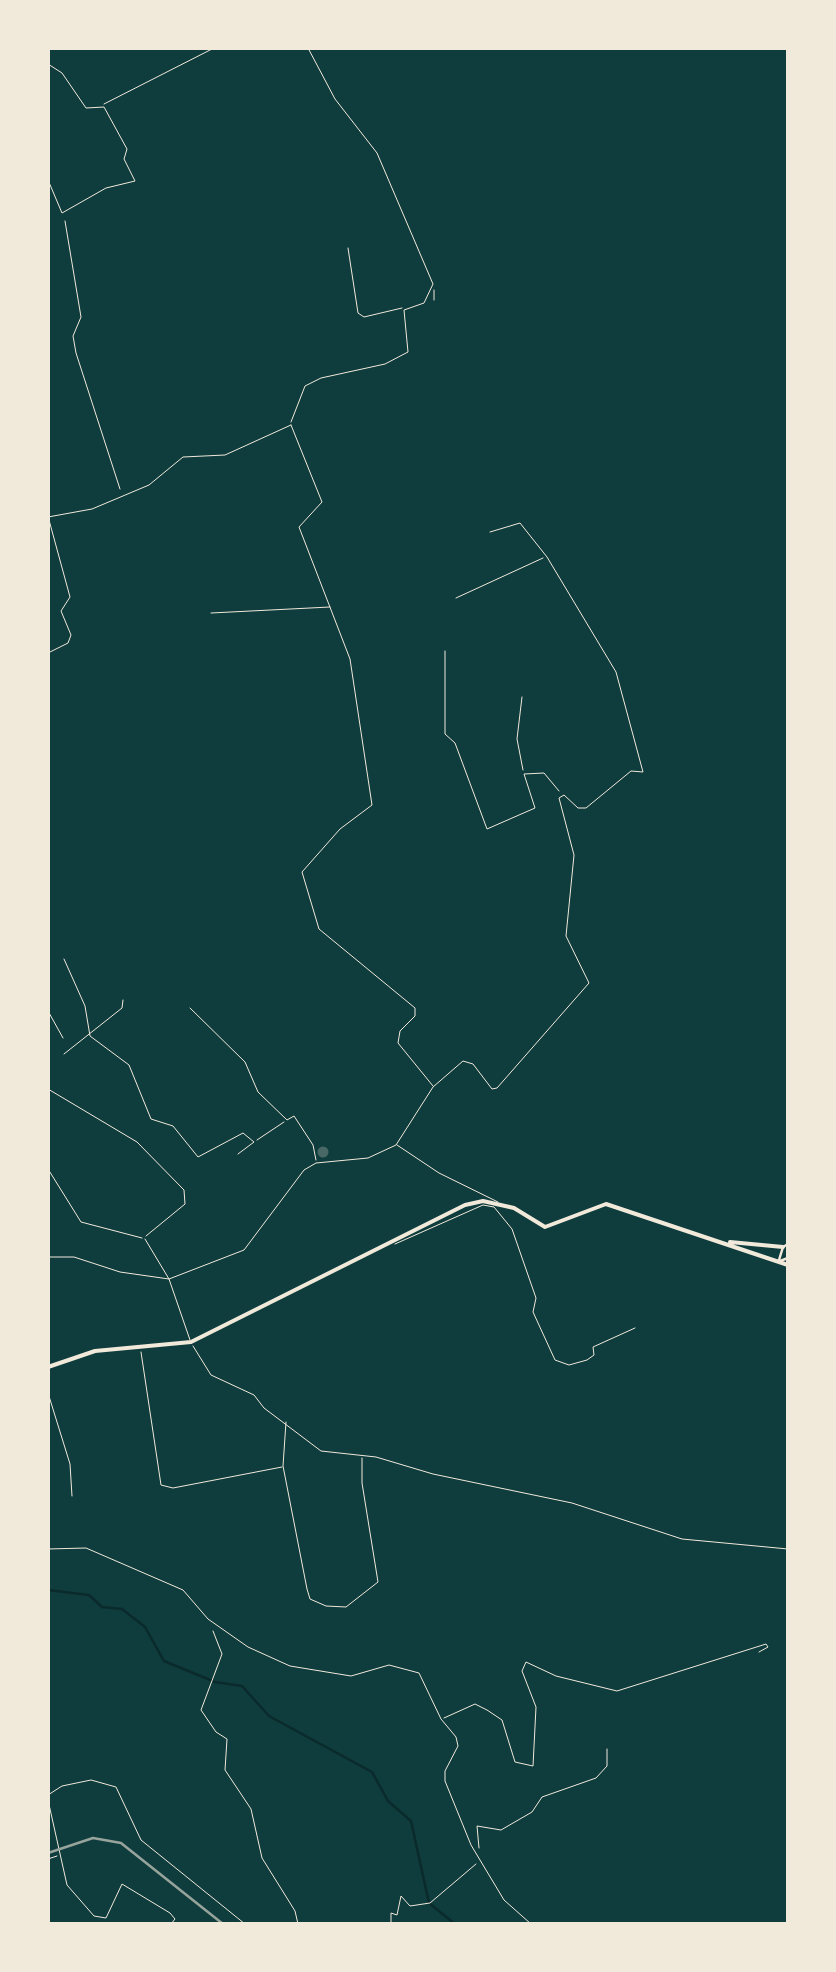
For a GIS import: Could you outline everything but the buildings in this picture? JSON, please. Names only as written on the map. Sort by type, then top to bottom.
[{"type":"main road","points":[[49,1365],[95,1351],[191,1342],[465,1205],[498,1202],[545,1227],[606,1204],[788,1266]]},
{"type":"main road","points":[[716,1239],[767,1249],[786,1246]]},
{"type":"street","points":[[48,64],[62,73],[86,108],[101,105],[214,48]]},
{"type":"street","points":[[308,48],[334,99],[377,153],[433,278],[434,300]]},
{"type":"street","points":[[48,180],[62,213],[106,188],[135,180],[124,159],[127,149],[101,105]]},
{"type":"street","points":[[348,248],[358,313],[364,317],[424,303],[432,287]]},
{"type":"street","points":[[406,308],[408,352],[386,364],[321,378],[305,386],[291,425],[322,502],[300,527],[350,659],[372,805],[340,829],[302,872],[320,929],[415,1008],[398,1043],[433,1087]]},
{"type":"street","points":[[48,653],[68,643],[71,635],[61,611],[70,597],[48,517],[92,509],[149,485],[183,458],[224,455],[291,425]]},
{"type":"street","points":[[490,532],[520,522],[546,556],[616,672],[643,772],[632,771],[586,808],[578,808],[561,794],[544,773],[524,774]]},
{"type":"street","points":[[456,598],[546,556]]},
{"type":"street","points":[[211,613],[333,606]]},
{"type":"street","points":[[445,651],[444,734],[454,743],[486,828],[534,808],[517,740],[522,697]]},
{"type":"street","points":[[48,1256],[74,1257],[120,1272],[168,1279],[244,1250],[260,1233],[294,1179],[316,1163],[368,1158],[396,1144],[433,1087],[463,1060],[473,1064],[492,1089],[497,1088],[589,983],[566,936],[574,855],[561,794]]},
{"type":"street","points":[[64,959],[85,1006],[89,1032],[98,1045],[129,1066],[151,1119],[168,1122],[198,1157],[244,1133],[254,1142]]},
{"type":"street","points":[[64,1054],[122,1008],[123,1000]]},
{"type":"street","points":[[190,1008],[232,1046],[245,1062],[258,1092],[288,1120]]},
{"type":"street","points":[[48,1011],[63,1038]]},
{"type":"street","points":[[48,1089],[137,1142],[184,1190],[185,1204],[145,1239]]},
{"type":"street","points":[[238,1154],[294,1116],[313,1145],[316,1163]]},
{"type":"street","points":[[396,1144],[439,1173],[498,1202]]},
{"type":"street","points":[[48,1169],[81,1222],[145,1239],[168,1279],[196,1354],[211,1376],[254,1395],[321,1451],[362,1455],[572,1503],[682,1539],[788,1548]]},
{"type":"street","points":[[393,1242],[396,1247],[483,1205],[494,1207],[512,1228],[536,1298],[533,1312],[555,1360],[569,1366],[587,1360],[594,1355],[593,1346],[635,1328]]},
{"type":"street","points":[[779,1262],[786,1246]]},
{"type":"street","points":[[779,1262],[788,1258]]},
{"type":"street","points":[[196,1354],[200,1338]]},
{"type":"street","points":[[179,1343],[196,1354]]},
{"type":"street","points":[[141,1348],[161,1485],[173,1488],[283,1466]]},
{"type":"street","points":[[48,1393],[70,1464],[72,1496]]},
{"type":"street","points":[[286,1422],[283,1466],[310,1599],[346,1607],[378,1582],[362,1482],[362,1455]]},
{"type":"street","points":[[48,1550],[86,1548],[183,1590],[208,1618],[248,1647],[290,1666],[351,1676],[389,1665],[419,1673],[441,1719],[456,1737],[458,1746],[445,1771],[445,1781],[476,1854],[504,1900],[531,1924]]},
{"type":"street","points":[[441,1719],[476,1704],[502,1720],[515,1762],[533,1766],[536,1707],[522,1671],[526,1662],[562,1678],[616,1691],[767,1645],[760,1652]]},
{"type":"street","points":[[48,1795],[62,1786],[91,1780],[116,1787],[141,1840],[245,1924]]},
{"type":"street","points":[[48,1800],[68,1884],[103,1924]]},
{"type":"street","points":[[48,1860],[60,1856]]},
{"type":"street","points":[[96,1918],[106,1918],[122,1884],[170,1913],[175,1919],[171,1924]]},
{"type":"path","points":[[62,213],[81,317],[73,336],[76,353],[122,495]]},
{"type":"path","points":[[208,1618],[222,1654],[201,1710],[216,1732],[227,1739],[225,1770],[251,1809],[262,1858],[296,1911],[298,1924]]},
{"type":"path","points":[[391,1924],[391,1913],[397,1915],[401,1896],[410,1906],[430,1903],[476,1866],[480,1847],[477,1826],[501,1830],[532,1812],[542,1797],[596,1778],[606,1766],[608,1750]]},
{"type":"waterway","points":[[48,1590],[89,1595],[102,1607],[122,1609],[145,1627],[164,1661],[215,1682],[242,1686],[269,1716],[372,1772],[388,1801],[411,1821],[429,1903],[455,1924]]},
{"type":"railway","points":[[48,1853],[93,1838],[121,1843],[223,1924]]}]
